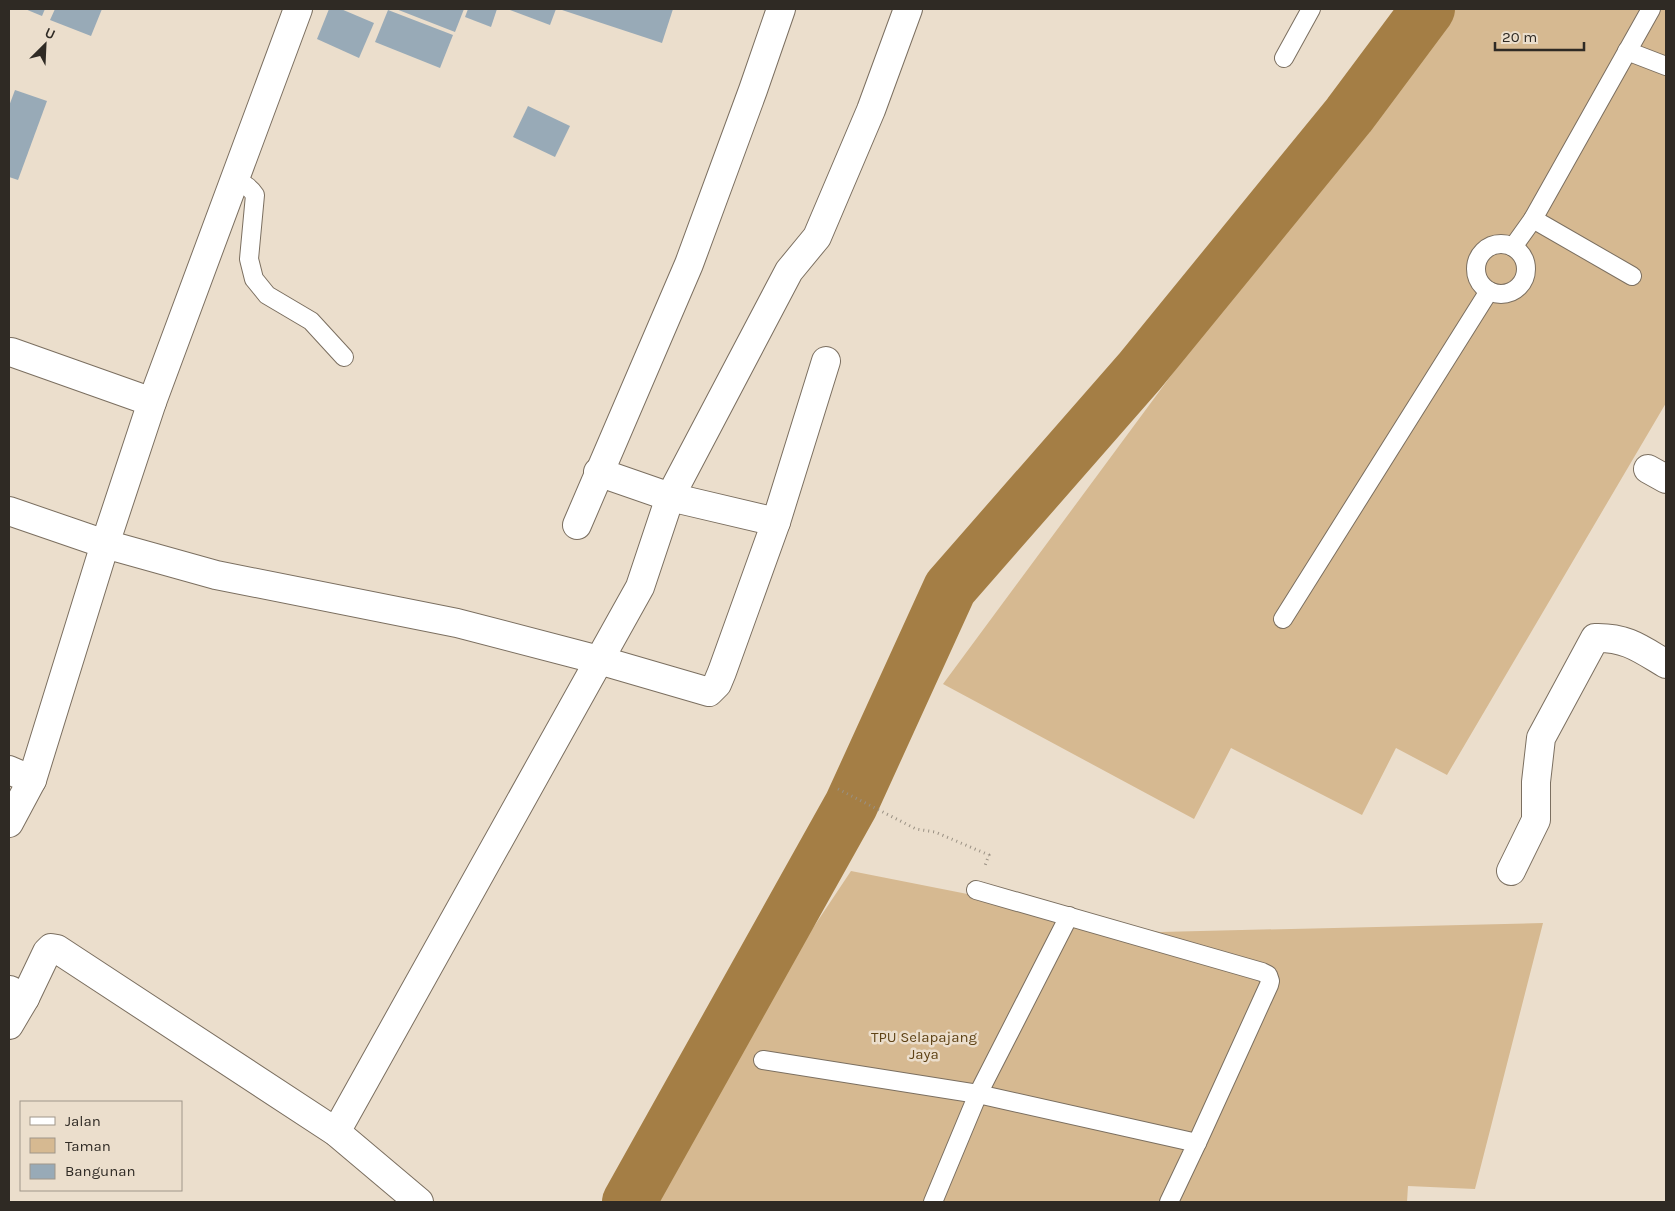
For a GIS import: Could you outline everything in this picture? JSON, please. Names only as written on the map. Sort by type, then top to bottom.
[{"type":"street","points":[[9,823],[20,775],[105,544],[152,402],[298,9]]},
{"type":"street","points":[[577,524],[690,264],[781,9]]},
{"type":"street","points":[[336,1132],[640,587],[670,497],[789,271],[817,237],[871,110],[908,9]]},
{"type":"street","points":[[11,352],[152,402]]},
{"type":"street","points":[[9,511],[105,544],[216,575],[457,623],[600,660],[708,692],[717,684],[722,672],[776,522],[826,361]]},
{"type":"street","points":[[598,472],[670,497],[776,522]]},
{"type":"street","points":[[1511,871],[1536,820],[1536,782],[1541,738],[1595,638],[1610,638],[1628,642],[1666,664]]},
{"type":"street","points":[[9,1025],[17,994],[47,952],[51,948],[57,949],[336,1132],[419,1202]]},
{"type":"lane","points":[[1284,58],[1311,9]]},
{"type":"lane","points":[[1513,247],[1532,219],[1651,9]]},
{"type":"lane","points":[[1627,51],[1666,66]]},
{"type":"lane","points":[[234,181],[245,185],[255,195],[249,259],[254,279],[267,295],[310,321],[344,357]]},
{"type":"lane","points":[[1532,219],[1632,276]]},
{"type":"lane","points":[[1505,244],[1513,247],[1524,258],[1526,266],[1523,281],[1512,292],[1497,294],[1489,291],[1478,280],[1476,264],[1479,257],[1490,247],[1505,244]]},
{"type":"lane","points":[[1283,619],[1489,291]]},
{"type":"lane","points":[[976,890],[1262,972],[1269,977],[1269,985],[1169,1202]]},
{"type":"lane","points":[[933,1202],[978,1094],[1069,916]]},
{"type":"lane","points":[[763,1060],[978,1094],[1196,1143]]},
{"type":"path","points":[[838,789],[916,829],[935,832],[989,855]]},
{"type":"green space","points":[[1442,9],[1666,9],[1666,403],[1447,775],[1396,748],[1362,815],[1231,748],[1194,819],[943,684]]},
{"type":"green space","name":"TPU Selapajang Jaya","points":[[851,871],[1160,932],[1543,923],[1475,1189],[1408,1186],[1407,1202],[630,1202]]},
{"type":"building","points":[[25,9],[45,9],[42,16]]},
{"type":"building","points":[[55,9],[102,9],[91,36],[50,20]]},
{"type":"building","points":[[329,9],[341,9],[374,23],[359,58],[317,39]]},
{"type":"building","points":[[396,9],[464,9],[455,32]]},
{"type":"building","points":[[468,9],[497,9],[491,27],[465,17]]},
{"type":"building","points":[[507,9],[556,9],[550,25]]},
{"type":"building","points":[[562,9],[673,9],[662,43]]},
{"type":"building","points":[[388,10],[453,35],[440,68],[375,42]]},
{"type":"building","points":[[15,90],[47,101],[18,180],[9,177],[9,106]]},
{"type":"building","points":[[528,106],[570,126],[555,157],[513,137]]},
{"type":"waterway","points":[[629,1202],[851,805],[950,588],[1140,371],[1349,115],[1428,9]]}]
